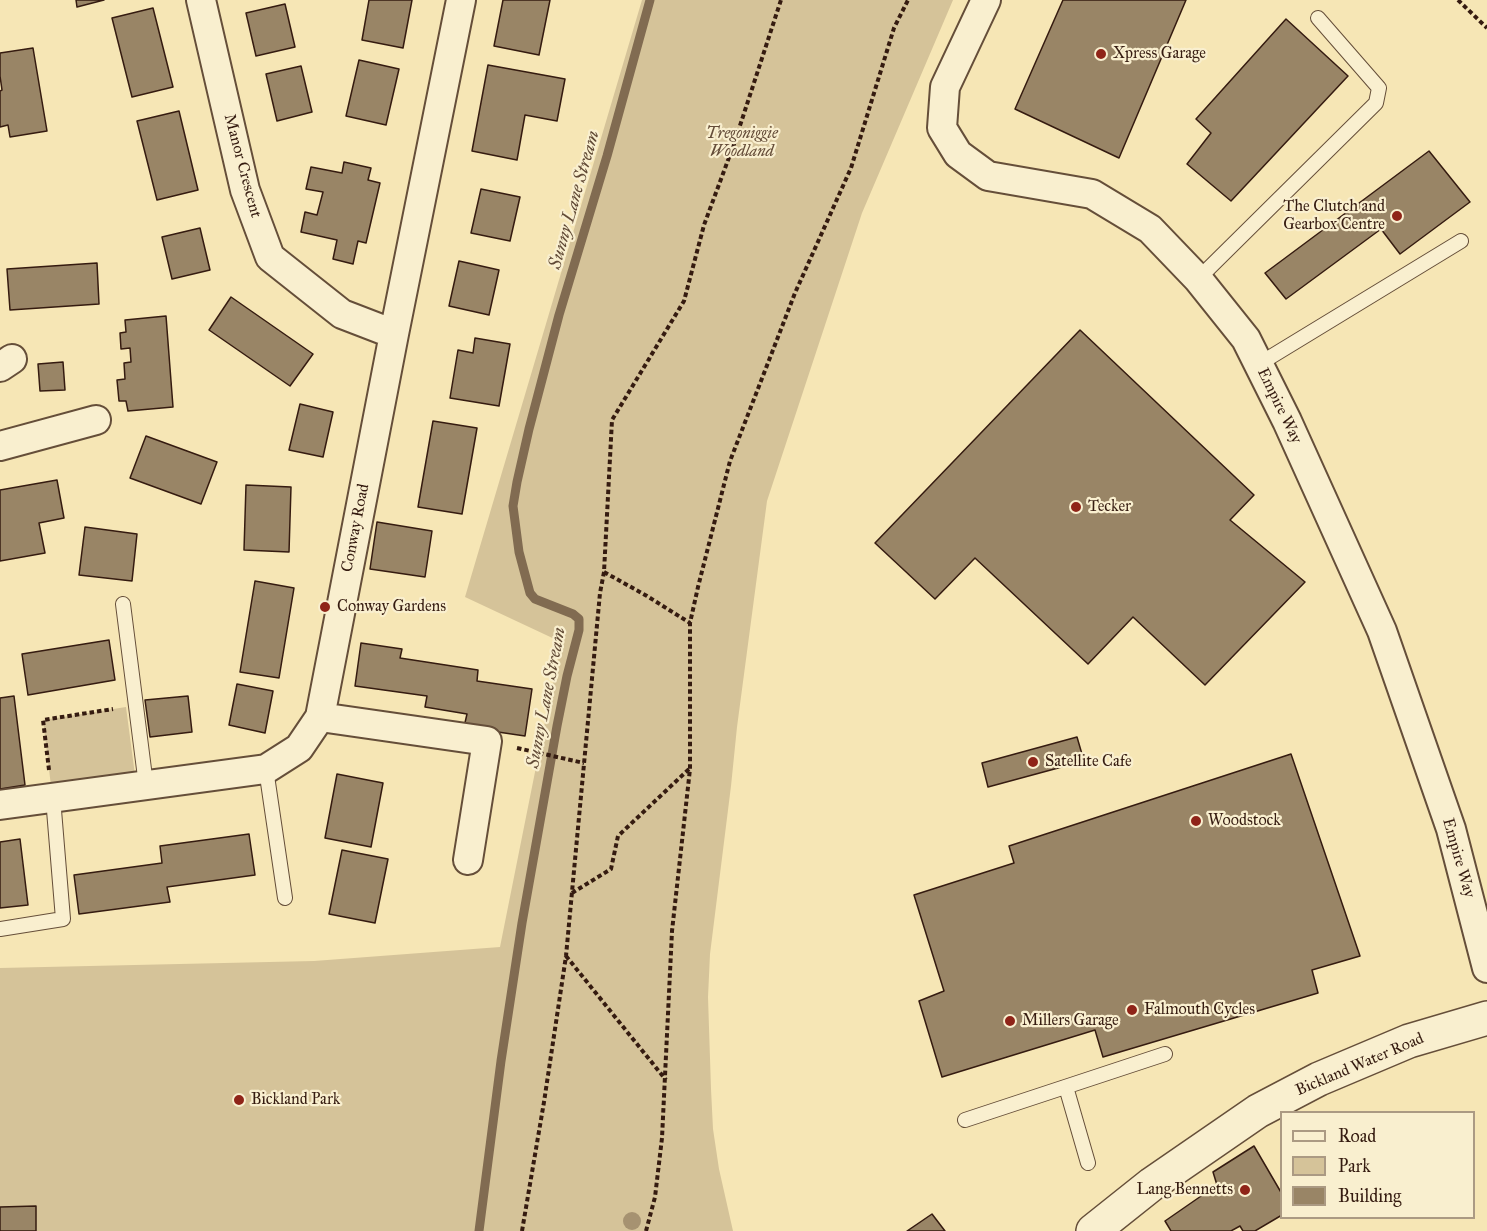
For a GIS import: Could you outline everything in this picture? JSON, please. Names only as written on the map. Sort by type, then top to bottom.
[{"type":"street","name":"Manor Crescent","points":[[201,0],[245,190],[270,257],[342,314],[394,334]]},
{"type":"street","name":"Conway Road","points":[[0,805],[266,769],[299,748],[320,717],[461,0]]},
{"type":"street","name":"Empire Way","points":[[986,0],[945,87],[942,128],[958,154],[988,176],[1092,194],[1150,229],[1198,279],[1246,339],[1287,421],[1382,631],[1451,829],[1487,968]]},
{"type":"street","points":[[0,446],[96,420]]},
{"type":"street","points":[[320,717],[487,741],[468,860]]},
{"type":"street","name":"Bickland Water Road","points":[[1093,1231],[1152,1184],[1258,1111],[1319,1079],[1409,1041],[1487,1018]]},
{"type":"lane","points":[[1198,279],[1376,103],[1379,88],[1318,18]]},
{"type":"lane","points":[[1259,364],[1461,241]]},
{"type":"lane","points":[[123,604],[146,785]]},
{"type":"lane","points":[[266,769],[285,898]]},
{"type":"lane","points":[[0,929],[63,919],[53,798]]},
{"type":"lane","points":[[965,1120],[1165,1054]]},
{"type":"lane","points":[[1066,1087],[1088,1163]]},
{"type":"path","points":[[522,1231],[566,956],[600,593],[604,572],[612,420],[684,301],[704,225],[734,144],[781,0]]},
{"type":"path","points":[[646,1231],[655,1197],[662,1138],[672,931],[690,769],[690,623],[730,461],[795,293],[852,168],[894,28],[908,0]]},
{"type":"path","points":[[1458,0],[1486,25]]},
{"type":"path","points":[[604,572],[690,623]]},
{"type":"path","points":[[53,798],[43,720],[136,706]]},
{"type":"path","points":[[548,754],[584,763]]},
{"type":"path","points":[[572,893],[611,869],[618,836],[690,769]]},
{"type":"path","points":[[566,956],[666,1081]]},
{"type":"green space","name":"Tregoniggie Woodland","points":[[642,0],[953,0],[862,213],[767,501],[710,954],[708,997],[713,1129],[719,1169],[733,1231],[0,1231],[0,968],[314,961],[500,947],[561,642],[465,597]]},
{"type":"green space","points":[[126,707],[135,775],[51,786],[43,720]]},
{"type":"building","points":[[76,0],[104,0],[77,7]]},
{"type":"building","points":[[369,0],[412,0],[403,48],[362,40]]},
{"type":"building","points":[[503,0],[550,0],[539,55],[494,46]]},
{"type":"building","name":"Xpress Garage","points":[[1063,0],[1186,0],[1119,158],[1015,109]]},
{"type":"building","points":[[285,4],[295,47],[256,56],[246,13]]},
{"type":"building","points":[[153,8],[173,87],[132,97],[112,18]]},
{"type":"building","points":[[1286,19],[1348,76],[1231,201],[1187,164],[1211,133],[1196,119]]},
{"type":"building","points":[[33,48],[47,131],[10,137],[8,125],[0,127],[0,91],[2,90],[0,53]]},
{"type":"building","points":[[359,60],[399,69],[386,125],[346,116]]},
{"type":"building","points":[[488,65],[565,79],[557,121],[525,115],[517,160],[472,151]]},
{"type":"building","points":[[301,66],[312,112],[277,121],[266,74]]},
{"type":"building","points":[[179,111],[198,190],[157,200],[137,121]]},
{"type":"building","name":"The Clutch and Gearbox Centre","points":[[1429,151],[1470,202],[1400,254],[1381,229],[1286,299],[1265,273]]},
{"type":"building","points":[[344,162],[371,168],[368,180],[380,183],[366,243],[358,241],[353,264],[333,259],[337,240],[301,232],[305,212],[317,215],[323,192],[306,189],[311,167],[342,173]]},
{"type":"building","points":[[481,189],[520,197],[510,241],[471,233]]},
{"type":"building","points":[[200,228],[210,270],[172,279],[162,237]]},
{"type":"building","points":[[459,261],[499,270],[489,315],[449,306]]},
{"type":"building","points":[[97,263],[99,304],[10,310],[7,269]]},
{"type":"building","points":[[231,297],[313,354],[290,386],[209,330]]},
{"type":"building","points":[[166,316],[173,407],[128,411],[126,401],[119,401],[117,380],[125,379],[124,363],[131,362],[130,348],[121,349],[120,333],[126,332],[125,320]]},
{"type":"building","name":"Tecker","points":[[1080,330],[1254,495],[1230,520],[1305,582],[1205,685],[1133,617],[1088,664],[975,558],[935,599],[875,543]]},
{"type":"building","points":[[475,338],[510,344],[499,406],[450,398],[458,350],[473,353]]},
{"type":"building","points":[[63,362],[65,390],[40,391],[38,364]]},
{"type":"building","points":[[300,404],[333,412],[323,457],[289,450]]},
{"type":"building","points":[[433,421],[477,428],[462,514],[418,507]]},
{"type":"building","points":[[146,436],[217,462],[201,504],[130,478]]},
{"type":"building","points":[[57,480],[64,518],[39,523],[45,553],[0,561],[0,490]]},
{"type":"building","points":[[246,485],[291,487],[289,552],[244,550]]},
{"type":"building","points":[[377,522],[432,531],[425,577],[370,569]]},
{"type":"building","points":[[85,527],[137,534],[132,581],[79,575]]},
{"type":"building","points":[[255,581],[294,588],[279,678],[240,672]]},
{"type":"building","points":[[109,640],[115,680],[28,695],[22,654]]},
{"type":"building","points":[[361,643],[402,649],[400,658],[478,670],[477,681],[532,689],[525,736],[464,727],[467,714],[425,707],[427,696],[355,686]]},
{"type":"building","points":[[237,684],[273,691],[265,733],[229,725]]},
{"type":"building","points":[[14,696],[25,785],[0,789],[0,698]]},
{"type":"building","points":[[188,696],[192,732],[150,737],[145,700]]},
{"type":"building","name":"Satellite Cafe","points":[[1077,737],[1084,761],[988,787],[982,763]]},
{"type":"building","points":[[1291,754],[1360,956],[1312,970],[1318,993],[1103,1057],[1095,1030],[942,1077],[919,1001],[944,991],[914,895],[1014,863],[1009,846]]},
{"type":"building","points":[[337,774],[383,783],[371,847],[325,838]]},
{"type":"building","points":[[249,834],[255,875],[167,887],[170,902],[79,914],[74,875],[162,863],[160,846]]},
{"type":"building","points":[[20,839],[28,905],[0,908],[0,842]]},
{"type":"building","points":[[342,850],[388,859],[375,923],[329,914]]},
{"type":"building","name":"Lang Bennetts","points":[[1254,1146],[1280,1191],[1280,1216],[1255,1231],[1243,1231],[1240,1226],[1231,1231],[1171,1231],[1165,1221],[1217,1185],[1213,1172]]},
{"type":"building","points":[[36,1206],[36,1231],[0,1231],[0,1207]]},
{"type":"building","points":[[932,1214],[945,1231],[907,1231]]},
{"type":"waterway","name":"Sunny Lane Stream","points":[[479,1231],[522,923],[557,726],[579,630],[579,619],[573,614],[535,599],[530,593],[519,552],[513,506],[529,429],[559,315],[607,156],[650,0]]},
{"type":"place","name":"Xpress Garage","points":[[1101,54]]},
{"type":"place","name":"The Clutch and Gearbox Centre","points":[[1397,216]]},
{"type":"place","name":"Tecker","points":[[1076,507]]},
{"type":"place","name":"Conway Gardens","points":[[325,607]]},
{"type":"place","name":"Satellite Cafe","points":[[1033,762]]},
{"type":"place","name":"Woodstock","points":[[1196,821]]},
{"type":"place","name":"Falmouth Cycles","points":[[1132,1010]]},
{"type":"place","name":"Millers Garage","points":[[1010,1021]]},
{"type":"place","name":"Bickland Park","points":[[239,1100]]},
{"type":"place","name":"Lang Bennetts","points":[[1245,1190]]}]
